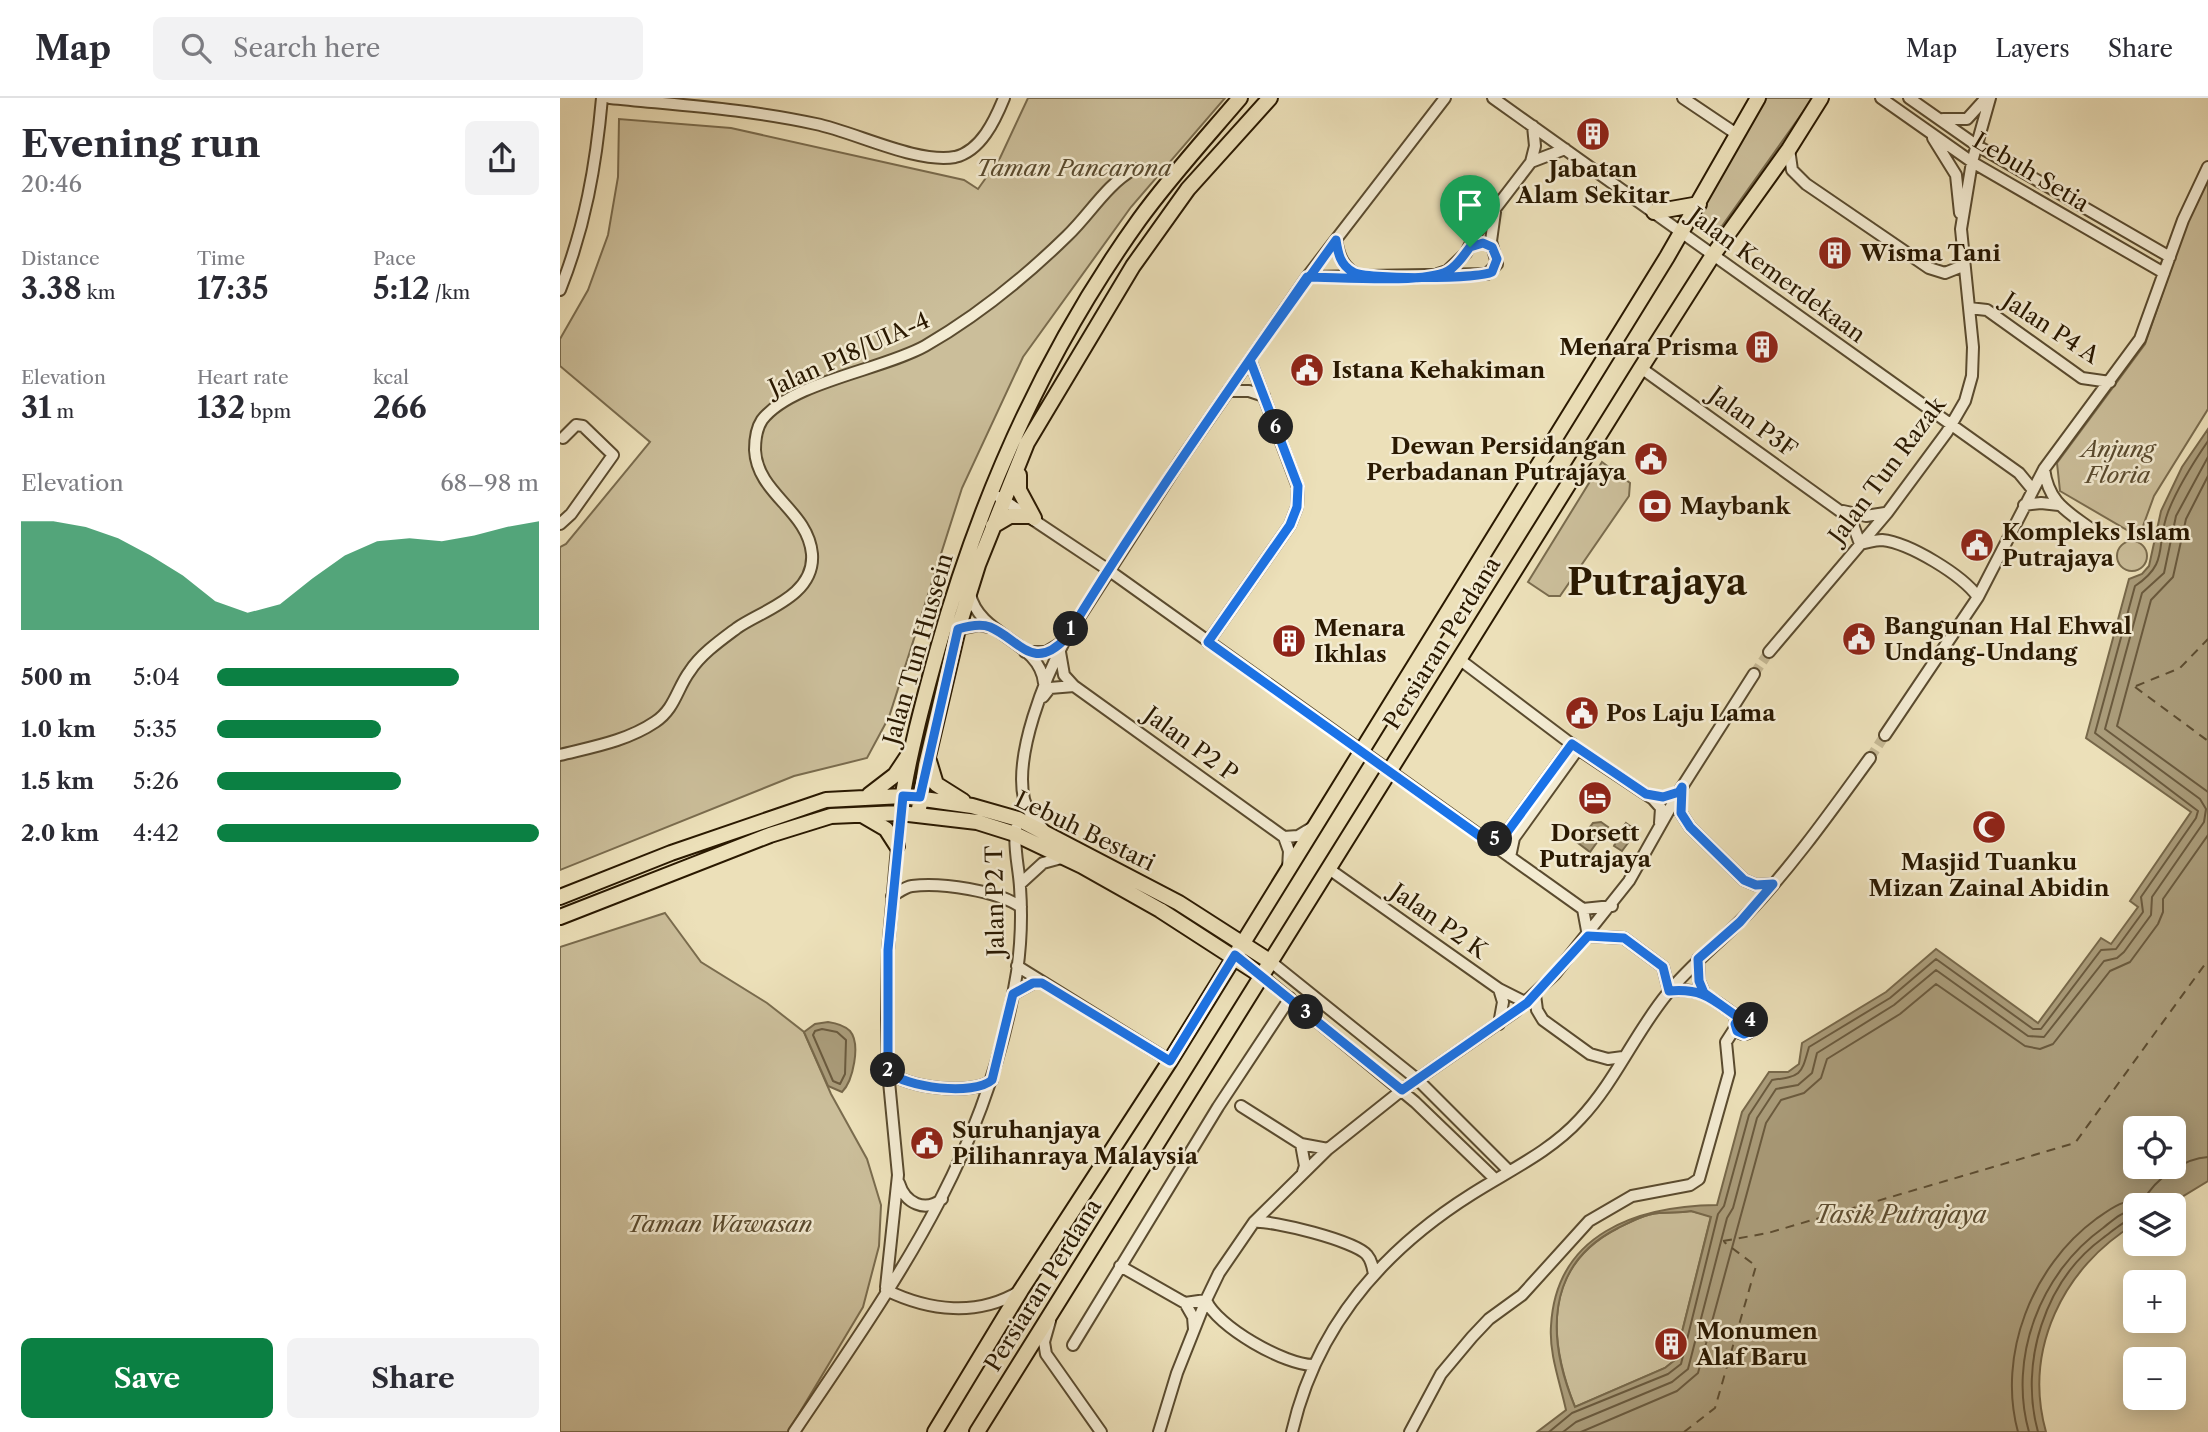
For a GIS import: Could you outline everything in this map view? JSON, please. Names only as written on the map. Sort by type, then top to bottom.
[{"type":"main road","name":"Jalan Tun Hussein","points":[[900,813],[912,750],[947,615],[989,492],[1016,429],[1088,298],[1140,219],[1240,98]]},
{"type":"main road","name":"Jalan Tun Hussein","points":[[918,815],[932,739],[958,629],[993,526],[1027,443],[1133,266],[1188,188],[1269,98]]},
{"type":"main road","name":"Persiaran Perdana","points":[[935,1432],[1021,1290],[1170,1061],[1699,204],[1758,98]]},
{"type":"main road","name":"Persiaran Perdana","points":[[977,1432],[1641,368],[1713,255],[1789,149],[1821,98]]},
{"type":"main road","points":[[1654,212],[1699,204]]},
{"type":"main road","points":[[993,526],[1010,516],[1031,517],[1018,491],[1019,472],[1027,443]]},
{"type":"main road","points":[[932,739],[929,761],[932,778],[941,789],[972,806]]},
{"type":"main road","points":[[869,795],[895,775],[912,750]]},
{"type":"main road","name":"Lebuh Bestari","points":[[560,897],[764,819],[826,800],[869,795],[920,797],[972,806],[1017,826],[1065,857],[1238,949],[1271,962]]},
{"type":"main road","name":"Lebuh Bestari","points":[[560,917],[770,835],[831,816],[900,813],[1017,826],[1046,832],[1144,884],[1238,949],[1262,976]]},
{"type":"main road","points":[[859,814],[886,829],[897,846]]},
{"type":"street","points":[[560,290],[587,208],[596,165],[602,98]]},
{"type":"street","points":[[610,98],[729,110],[814,123],[856,133],[895,149],[937,158],[957,157],[976,145],[993,123],[1004,98]]},
{"type":"street","points":[[1046,832],[1031,815],[1024,800],[1022,779],[1030,732],[1063,643],[1107,569],[1307,277],[1445,98]]},
{"type":"street","name":"Jalan Kemerdekaan","points":[[1493,98],[2019,473],[2033,490]]},
{"type":"street","points":[[1683,98],[1738,135]]},
{"type":"street","name":"Lebuh Setia","points":[[1881,98],[1972,162],[2164,273]]},
{"type":"street","name":"Lebuh Setia","points":[[1909,98],[1976,145],[2170,257]]},
{"type":"street","points":[[1936,117],[1967,119],[1988,98]]},
{"type":"street","name":"Jalan Tun Razak","points":[[1769,652],[1886,513],[1951,426],[1965,401],[1972,376],[1973,347],[1962,229],[1972,162],[1988,98]]},
{"type":"street","points":[[1432,275],[1447,271],[1468,250],[1475,235],[1531,162],[1535,146],[1532,126]]},
{"type":"street","points":[[1930,133],[1956,175],[1962,229]]},
{"type":"street","points":[[1531,162],[1565,149]]},
{"type":"street","points":[[1789,149],[1791,170],[1806,184],[1929,268],[1936,272],[1953,271],[1960,267],[1963,254]]},
{"type":"street","points":[[1885,735],[1978,597],[2044,469],[2140,339],[2183,220],[2208,167]]},
{"type":"street","name":"Jalan P18/UIA-4","points":[[560,755],[639,732],[658,720],[676,699],[685,678],[700,659],[739,627],[793,595],[804,582],[812,554],[800,522],[768,487],[755,460],[756,433],[770,411],[828,382],[922,348],[960,325],[1045,257],[1070,233],[1113,183],[1134,169]]},
{"type":"street","points":[[1307,277],[1487,274],[1495,268],[1491,228],[1495,212]]},
{"type":"street","points":[[1336,240],[1339,257],[1345,266],[1362,277]]},
{"type":"street","points":[[1468,250],[1483,243],[1495,251]]},
{"type":"street","points":[[1468,250],[1467,267],[1478,275]]},
{"type":"street","name":"Jalan P4 A","points":[[1969,308],[1987,310],[2082,378],[2110,382]]},
{"type":"street","points":[[1208,642],[1290,525],[1297,507],[1298,486],[1250,360]]},
{"type":"street","name":"Jalan P3F","points":[[1641,368],[1840,510],[1854,523],[1860,544]]},
{"type":"street","points":[[1228,391],[1249,391],[1264,396]]},
{"type":"street","points":[[560,524],[583,498],[613,455],[583,426],[576,425],[563,438]]},
{"type":"street","points":[[2044,469],[2048,491],[2059,505],[2095,532]]},
{"type":"street","points":[[989,492],[1107,569],[1583,909],[1612,906]]},
{"type":"street","points":[[2024,505],[2059,505]]},
{"type":"street","name":"Jalan P3F","points":[[1840,510],[1866,516],[1886,513]]},
{"type":"street","points":[[1860,544],[1881,540],[1898,545],[1958,576],[1978,597]]},
{"type":"street","points":[[971,594],[975,609],[990,627],[1025,652],[1043,673],[1043,693]]},
{"type":"street","points":[[958,629],[979,625],[990,627]]},
{"type":"street","points":[[1025,652],[1046,652],[1063,643]]},
{"type":"street","points":[[1063,643],[1064,675],[1074,686]]},
{"type":"street","points":[[1459,659],[1575,746],[1646,794],[1661,808],[1658,829]]},
{"type":"street","points":[[1158,1432],[1206,1300],[1219,1273],[1254,1222],[1328,1149],[1402,1090],[1499,1024],[1535,995],[1612,906],[1680,790],[1754,674]]},
{"type":"street","points":[[1043,693],[1050,688],[1074,686]]},
{"type":"street","name":"Jalan P2 P","points":[[1074,686],[1284,837]]},
{"type":"street","points":[[1488,842],[1508,831],[1575,746]]},
{"type":"street","points":[[1510,857],[1514,838],[1575,746]]},
{"type":"street","points":[[1295,1430],[1314,1365],[1349,1307],[1374,1275],[1403,1243],[1433,1219],[1551,1145],[1581,1118],[1646,1020],[1669,991],[1698,959],[1740,922],[1773,884],[1870,758]]},
{"type":"street","points":[[1646,794],[1663,797],[1680,790]]},
{"type":"street","points":[[1680,790],[1681,813],[1690,827],[1744,880],[1756,885],[1773,884]]},
{"type":"street","name":"Jalan Tun Hussein","points":[[886,1290],[898,1175],[888,1071],[892,895],[900,813]]},
{"type":"street","name":"Jalan P2 T","points":[[794,1432],[925,1233],[976,1127],[992,1080],[1017,966],[1021,907],[1017,826]]},
{"type":"street","points":[[1288,868],[1289,851],[1284,837],[1298,836],[1314,827]]},
{"type":"street","points":[[1020,884],[1043,863],[1065,857]]},
{"type":"street","name":"Jalan P2 K","points":[[1329,869],[1499,989],[1527,1003]]},
{"type":"street","points":[[892,895],[912,886],[928,886],[995,895],[1021,907]]},
{"type":"street","points":[[1583,909],[1588,936]]},
{"type":"street","points":[[1588,936],[1624,938],[1663,967],[1669,991]]},
{"type":"street","points":[[1397,1432],[1411,1430],[1441,1374],[1472,1337],[1489,1319],[1522,1295],[1580,1229],[1609,1207],[1632,1196],[1695,1182],[1702,1174],[1725,1088],[1730,1053],[1739,1027],[1704,993],[1699,981],[1698,959]]},
{"type":"street","name":"Lebuh Bestari","points":[[1271,962],[1418,1080],[1509,1171]]},
{"type":"street","points":[[1017,966],[1170,1061]]},
{"type":"street","name":"Lebuh Bestari","points":[[1262,976],[1402,1090],[1495,1179]]},
{"type":"street","points":[[1013,994],[1033,983],[1042,983]]},
{"type":"street","points":[[1499,989],[1503,1002],[1499,1024]]},
{"type":"street","points":[[1669,991],[1693,989],[1704,993]]},
{"type":"street","points":[[1535,995],[1537,1010],[1543,1020],[1590,1054],[1608,1059],[1623,1057]]},
{"type":"street","points":[[1073,1345],[1218,1107],[1290,998]]},
{"type":"street","points":[[888,1071],[912,1084],[969,1089],[982,1088],[992,1080]]},
{"type":"street","points":[[1241,1106],[1301,1144],[1328,1149]]},
{"type":"street","points":[[1301,1144],[1305,1166],[1303,1172]]},
{"type":"street","points":[[898,1175],[905,1197],[918,1205],[933,1205],[944,1197]]},
{"type":"street","points":[[1254,1222],[1295,1228],[1360,1248],[1369,1256],[1374,1275]]},
{"type":"street","points":[[1120,1266],[1185,1303],[1193,1317],[1194,1332]]},
{"type":"street","points":[[886,1290],[906,1300],[954,1309],[998,1303],[1021,1290]]},
{"type":"street","points":[[1185,1303],[1206,1300]]},
{"type":"street","points":[[1206,1300],[1215,1317],[1228,1326],[1291,1362],[1314,1365]]},
{"type":"street","points":[[1052,1315],[1044,1342],[1046,1354],[1101,1432]]},
{"type":"green space","name":"Taman Pancarona","points":[[1028,98],[1225,98],[1131,207],[1023,357],[962,488],[889,717],[867,758],[794,776],[560,870],[560,547],[566,544],[650,442],[560,366],[560,339],[588,290],[608,235],[618,177],[619,119],[731,128],[964,180],[978,189],[1000,158]]},
{"type":"green space","points":[[1762,98],[1813,98],[1722,226],[1714,228],[1698,216]]},
{"type":"green space","name":"Anjung Floria","points":[[2208,180],[2208,409],[2154,496],[2139,537],[2060,491],[2057,463],[2145,344],[2192,208]]},
{"type":"green space","points":[[1602,462],[1630,483],[1629,496],[1560,596],[1549,596],[1528,582]]},
{"type":"green space","points":[[2132,541],[2143,545],[2147,556],[2143,567],[2132,571],[2121,567],[2117,556],[2121,545]]},
{"type":"green space","name":"Taman Wawasan","points":[[665,913],[701,962],[767,1003],[804,1032],[831,1094],[867,1159],[881,1205],[879,1246],[863,1307],[788,1432],[560,1432],[560,947]]},
{"type":"green space","points":[[1691,1211],[1711,1216],[1675,1360],[1665,1368],[1575,1407],[1560,1356],[1557,1331],[1558,1307],[1564,1284],[1575,1263],[1593,1244],[1633,1221],[1654,1214]]},
{"type":"water","name":"Tasik Putrajaya","points":[[2208,429],[2208,1181],[2186,1194],[2123,1193],[2123,1233],[2087,1263],[2069,1287],[2055,1313],[2045,1341],[2040,1371],[2040,1401],[2046,1432],[1537,1432],[1566,1410],[1553,1357],[1551,1326],[1556,1294],[1568,1268],[1585,1247],[1606,1231],[1631,1219],[1658,1211],[1717,1205],[1742,1112],[1769,1072],[1788,1072],[1799,1064],[1802,1043],[1886,992],[1936,949],[2038,1023],[2101,938],[2111,944],[2138,907],[2130,901],[2191,812],[2086,738],[2129,579],[2142,574],[2149,566],[2161,511],[2182,467]],"holes":[[[1691,1211],[1711,1217],[1675,1360],[1665,1368],[1575,1407],[1566,1382],[1557,1331],[1558,1306],[1564,1283],[1576,1262],[1594,1244],[1618,1228],[1643,1217]]]},
{"type":"water","points":[[1601,822],[1608,827],[1590,852],[1578,843],[1593,823]]},
{"type":"water","points":[[1626,823],[1637,831],[1622,851],[1614,846],[1614,839]]},
{"type":"water","points":[[828,1022],[848,1029],[855,1044],[852,1071],[842,1092],[828,1086],[804,1032],[815,1024]]},
{"type":"ferry route","points":[[2136,686],[2180,668],[2208,639]]},
{"type":"ferry route","points":[[2135,687],[2208,741]]},
{"type":"ferry route","points":[[1723,1241],[1768,1233],[2075,1143],[2208,960]]},
{"type":"ferry route","points":[[1684,1432],[1715,1408],[1756,1266],[1724,1242]]},
{"type":"tunnel","points":[[1754,674],[1769,652]]},
{"type":"tunnel","points":[[1870,758],[1885,735]]},
{"type":"place","name":"Jabatan Alam Sekitar","points":[[1593,134]]},
{"type":"place","name":"Wisma Tani","points":[[1835,253]]},
{"type":"place","name":"Menara Prisma","points":[[1762,347]]},
{"type":"place","name":"Istana Kehakiman","points":[[1307,370]]},
{"type":"place","name":"Dewan Persidangan Perbadanan Putrajaya","points":[[1651,459]]},
{"type":"place","name":"Maybank","points":[[1655,506]]},
{"type":"place","name":"Kompleks Islam Putrajaya","points":[[1977,545]]},
{"type":"place","name":"Bangunan Hal Ehwal Undang-Undang","points":[[1859,639]]},
{"type":"place","name":"Menara Ikhlas","points":[[1289,641]]},
{"type":"place","name":"Pos Laju Lama","points":[[1582,713]]},
{"type":"place","name":"Dorsett Putrajaya","points":[[1595,798]]},
{"type":"place","name":"Masjid Tuanku Mizan Zainal Abidin","points":[[1989,827]]},
{"type":"place","name":"Suruhanjaya Pilihanraya Malaysia","points":[[927,1143]]},
{"type":"place","name":"Monumen Alaf Baru","points":[[1671,1344]]},
{"type":"district","name":"Putrajaya","points":[[1657,582]]},
{"type":"route","points":[[1470,247],[1457,264],[1447,271],[1432,275],[1399,278],[1307,277],[1215,409],[1107,569],[1066,638],[1055,649],[1038,654],[1025,652],[990,627],[979,625],[958,629],[920,797],[903,796],[888,950],[888,1071],[894,1077],[912,1084],[982,1088],[992,1080],[1013,994],[1033,983],[1042,983],[1170,1061],[1235,955],[1402,1090],[1527,1003],[1588,936],[1615,935],[1624,938],[1663,967],[1667,974],[1669,991],[1693,989],[1704,993],[1739,1018],[1735,1024],[1737,1031],[1744,1034],[1751,1031],[1753,1024],[1749,1018],[1739,1018],[1704,993],[1699,981],[1698,959],[1740,922],[1773,884],[1756,885],[1744,880],[1690,827],[1681,813],[1682,787],[1679,792],[1663,797],[1646,794],[1572,744],[1508,831],[1488,842],[1208,642],[1295,517],[1299,496],[1298,486],[1250,360],[1307,277],[1336,240],[1339,257],[1345,266],[1362,277],[1399,278],[1483,275],[1492,272],[1497,264],[1497,255],[1492,247],[1483,243],[1470,247]]}]
